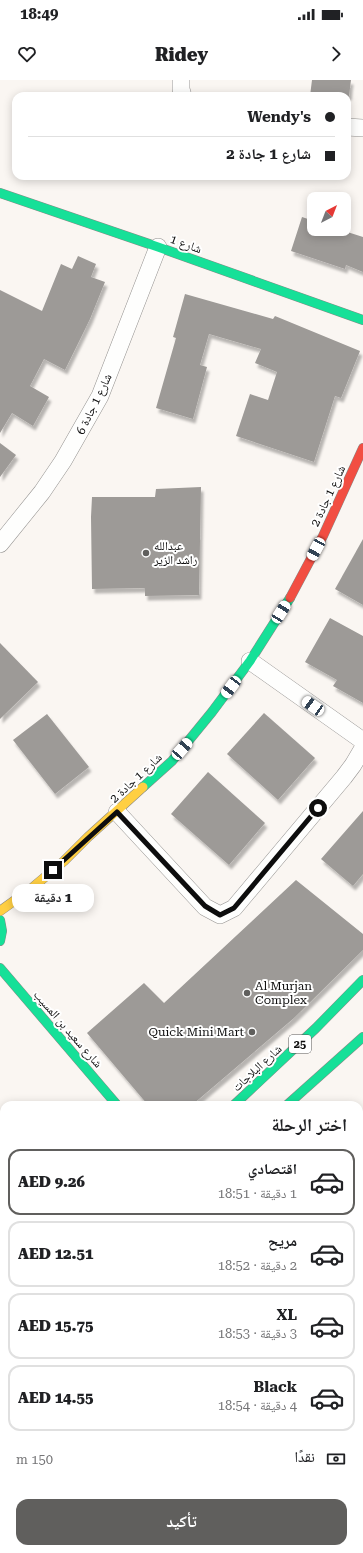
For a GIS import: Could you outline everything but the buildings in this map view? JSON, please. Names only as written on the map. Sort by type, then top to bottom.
[{"type":"street","points":[[181,80],[180,89],[181,92]]},
{"type":"street","points":[[351,127],[363,128]]},
{"type":"street","name":"شارع 1","points":[[0,193],[158,247],[363,320]]},
{"type":"street","name":"شارع 1 جادة 6","points":[[0,544],[50,479],[82,429],[100,396],[158,247]]},
{"type":"street","name":"شارع 1 جادة 2","points":[[0,911],[32,888],[64,861],[88,837],[172,761],[212,712],[250,661],[289,600],[323,536],[363,448]]},
{"type":"street","points":[[250,661],[363,741]]},
{"type":"street","points":[[117,812],[205,906],[220,915],[234,908],[344,777],[363,748]]},
{"type":"street","points":[[0,920],[2,931],[0,941]]},
{"type":"street","name":"شارع سعيد بن المسيب","points":[[0,968],[114,1101]]},
{"type":"street","name":"شارع البلاجات","points":[[238,1101],[346,999],[363,980]]},
{"type":"street","points":[[291,1101],[363,1037]]},
{"type":"traffic: fast","points":[[0,193],[158,247],[363,320]]},
{"type":"traffic: fast","points":[[143,787],[172,761],[212,712],[250,661],[290,598]]},
{"type":"traffic: fast","points":[[0,920],[2,931],[0,941]]},
{"type":"traffic: fast","points":[[0,968],[114,1101]]},
{"type":"traffic: fast","points":[[238,1101],[316,1028],[363,980]]},
{"type":"traffic: fast","points":[[291,1101],[363,1037]]},
{"type":"traffic: slow","points":[[0,911],[32,888],[64,861],[143,787]]},
{"type":"traffic: jam","points":[[290,598],[323,536],[363,448]]},
{"type":"place","name":"عبدالله راشد الزير","points":[[146,553]]},
{"type":"place","name":"Al Murjan Complex","points":[[247,993]]},
{"type":"place","name":"Quick Mini Mart","points":[[252,1032]]},
{"type":"route","points":[[53,870],[117,812],[205,906],[220,915],[234,908],[318,808]]}]
